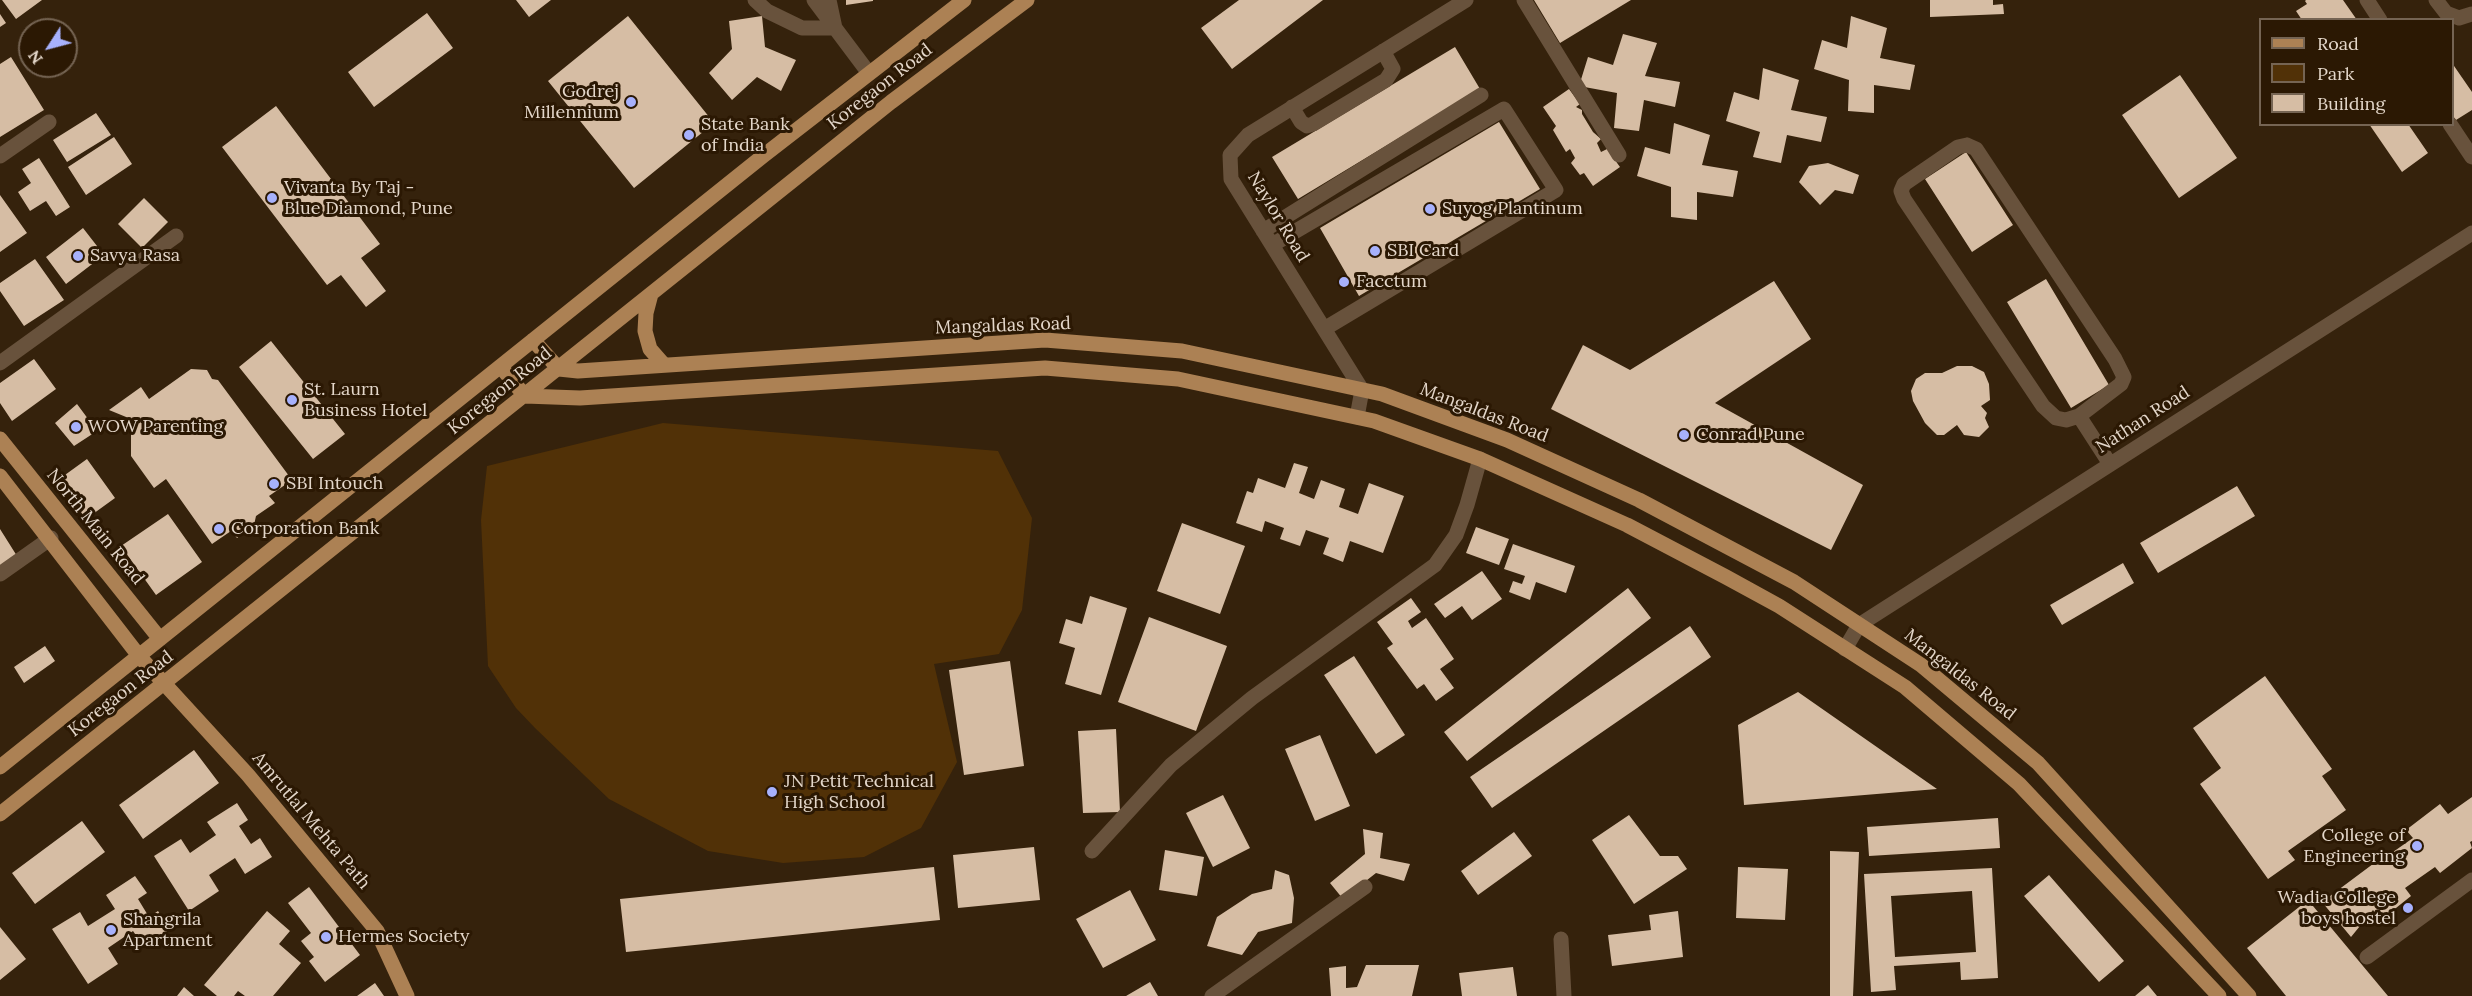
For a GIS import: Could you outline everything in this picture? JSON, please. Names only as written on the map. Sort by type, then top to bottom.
[{"type":"main road","name":"Koregaon Road","points":[[0,767],[868,72],[964,0]]},
{"type":"main road","name":"Koregaon Road","points":[[0,814],[891,102],[1027,0]]},
{"type":"main road","points":[[651,294],[646,313],[645,331],[650,349],[664,365]]},
{"type":"main road","points":[[533,340],[559,369]]},
{"type":"main road","name":"Mangaldas Road","points":[[559,369],[578,371],[1045,340],[1182,351],[1382,394],[1507,440],[1639,500],[1794,582],[1922,665],[2038,763],[2249,996]]},
{"type":"main road","points":[[501,367],[525,396],[580,398],[1045,368],[1178,379],[1374,421],[1480,459],[1627,525],[1779,606],[1905,687],[2019,784],[2219,996]]},
{"type":"main road","name":"North Main Road","points":[[0,439],[160,639]]},
{"type":"main road","points":[[0,476],[51,538],[139,656]]},
{"type":"main road","name":"Amrutlal Mehta Path","points":[[139,656],[248,774],[377,932],[407,996]]},
{"type":"street","points":[[755,0],[766,11],[802,28],[835,28]]},
{"type":"street","points":[[814,0],[868,72]]},
{"type":"street","points":[[829,0],[835,28]]},
{"type":"street","name":"Naylor Road","points":[[1362,390],[1232,179],[1230,155],[1248,135],[1466,0]]},
{"type":"street","points":[[1524,0],[1620,155]]},
{"type":"street","points":[[2367,0],[2379,18]]},
{"type":"street","points":[[2436,0],[2446,13],[2460,18],[2472,14]]},
{"type":"street","points":[[1292,107],[1301,122],[1307,126],[1386,80],[1392,74],[1393,69],[1383,51]]},
{"type":"street","points":[[1263,231],[1481,95]]},
{"type":"street","points":[[1272,245],[1504,109],[1556,190],[1324,329]]},
{"type":"street","points":[[0,156],[49,122]]},
{"type":"street","points":[[2451,126],[2472,157]]},
{"type":"street","points":[[1967,145],[1976,149],[2110,351],[2124,377],[2121,384],[2079,416],[2066,420],[2056,418],[2043,406],[1904,199],[1901,191],[1904,184],[1958,147],[1967,145]]},
{"type":"street","name":"Nathan Road","points":[[1845,649],[1859,625],[2472,233]]},
{"type":"street","points":[[0,363],[176,236]]},
{"type":"street","points":[[1357,417],[1362,390]]},
{"type":"street","points":[[2079,416],[2110,464]]},
{"type":"street","points":[[1092,851],[1171,765],[1252,698],[1435,565],[1456,535],[1480,459]]},
{"type":"street","points":[[0,574],[51,538]]},
{"type":"street","points":[[2367,957],[2472,880]]},
{"type":"street","points":[[1212,996],[1365,887]]},
{"type":"street","points":[[1561,939],[1564,996]]},
{"type":"green space","name":"JN Petit Technical High School","points":[[663,423],[998,451],[1032,518],[1022,610],[999,654],[934,664],[957,762],[921,828],[864,857],[783,863],[708,851],[609,799],[516,708],[488,666],[481,520],[487,466]]},
{"type":"building","points":[[2,0],[42,0],[16,19]]},
{"type":"building","points":[[516,0],[551,0],[529,17]]},
{"type":"building","points":[[846,0],[873,0],[873,1],[846,5]]},
{"type":"building","points":[[1239,0],[1323,0],[1232,69],[1201,28]]},
{"type":"building","points":[[1534,0],[1631,0],[1560,43]]},
{"type":"building","points":[[1930,0],[1993,0],[1993,5],[2003,4],[2004,14],[1930,17]]},
{"type":"building","points":[[2343,0],[2356,18],[2301,18],[2296,11],[2307,4],[2305,1]]},
{"type":"building","points":[[427,13],[453,48],[374,107],[348,72]]},
{"type":"building","points":[[0,14],[6,23],[0,27]]},
{"type":"building","name":"Godrej Millennium","points":[[628,16],[714,123],[634,188],[548,81]]},
{"type":"building","points":[[762,16],[765,47],[796,60],[781,91],[757,77],[732,100],[709,73],[732,49],[729,21]]},
{"type":"building","points":[[1851,16],[1887,28],[1880,58],[1915,65],[1910,90],[1874,85],[1874,113],[1848,111],[1849,80],[1814,69],[1822,40],[1847,48]]},
{"type":"building","points":[[1623,34],[1657,43],[1645,76],[1680,82],[1675,107],[1644,100],[1639,131],[1614,128],[1617,93],[1579,86],[1588,57],[1613,65]]},
{"type":"building","points":[[1455,47],[1480,89],[1298,199],[1272,157]]},
{"type":"building","points":[[11,57],[18,68],[18,78],[24,78],[44,110],[0,137],[0,64]]},
{"type":"building","points":[[2454,66],[2472,92],[2472,110],[2456,120],[2454,118]]},
{"type":"building","points":[[1763,68],[1799,80],[1791,110],[1827,117],[1821,142],[1787,135],[1781,163],[1753,157],[1760,132],[1726,121],[1734,92],[1759,100]]},
{"type":"building","points":[[2180,75],[2237,158],[2179,198],[2122,115]]},
{"type":"building","points":[[1569,89],[1580,104],[1576,107],[1582,110],[1593,132],[1601,139],[1597,143],[1601,152],[1607,149],[1620,167],[1593,186],[1584,173],[1580,175],[1571,163],[1575,158],[1570,149],[1566,152],[1553,130],[1556,126],[1543,107]]},
{"type":"building","points":[[276,106],[380,244],[361,258],[386,291],[366,307],[341,275],[327,285],[222,147]]},
{"type":"building","points":[[96,113],[111,135],[67,162],[53,140]]},
{"type":"building","name":"Suyog Plantinum","points":[[1499,122],[1540,189],[1359,296],[1320,228]]},
{"type":"building","points":[[1674,123],[1710,135],[1702,165],[1738,171],[1733,197],[1697,192],[1697,220],[1671,217],[1671,187],[1637,176],[1645,147],[1670,154]]},
{"type":"building","points":[[2370,126],[2409,126],[2428,153],[2402,172]]},
{"type":"building","points":[[114,137],[132,164],[86,195],[68,167]]},
{"type":"building","points":[[1966,152],[2013,225],[1972,252],[1925,179]]},
{"type":"building","points":[[39,158],[70,207],[56,216],[46,201],[30,211],[18,192],[31,183],[22,169]]},
{"type":"building","points":[[1828,163],[1859,175],[1853,194],[1835,190],[1820,205],[1799,182],[1809,166]]},
{"type":"building","points":[[0,195],[27,233],[0,252]]},
{"type":"building","points":[[144,198],[168,222],[142,248],[118,224]]},
{"type":"building","points":[[83,228],[104,255],[66,284],[46,257]]},
{"type":"building","points":[[35,259],[64,300],[24,326],[0,291],[0,283]]},
{"type":"building","points":[[2046,279],[2109,385],[2071,408],[2007,302]]},
{"type":"building","points":[[1774,281],[1811,339],[1715,403],[1863,485],[1831,550],[1551,409],[1583,345],[1630,370]]},
{"type":"building","name":"St. Laurn Business Hotel","points":[[271,341],[345,434],[313,459],[239,367]]},
{"type":"building","points":[[34,359],[56,389],[12,421],[0,403],[0,383]]},
{"type":"building","points":[[1957,366],[1972,366],[1984,372],[1989,384],[1990,400],[1981,406],[1987,413],[1985,418],[1989,427],[1979,437],[1964,435],[1957,425],[1944,435],[1937,435],[1925,423],[1913,401],[1911,391],[1916,379],[1925,373],[1942,373]]},
{"type":"building","points":[[191,369],[207,370],[212,379],[218,380],[292,480],[269,496],[275,503],[256,516],[254,525],[237,538],[231,531],[212,544],[166,479],[154,488],[131,456],[131,419],[109,410],[141,387],[149,399]]},
{"type":"building","name":"WOW Parenting","points":[[77,404],[97,431],[74,446],[55,423]]},
{"type":"building","points":[[87,459],[115,498],[86,519],[58,480]]},
{"type":"building","points":[[1294,463],[1308,467],[1299,493],[1314,499],[1321,480],[1345,489],[1339,507],[1358,514],[1369,483],[1404,496],[1383,553],[1350,541],[1343,562],[1323,554],[1329,538],[1306,530],[1300,546],[1280,539],[1284,528],[1265,521],[1262,532],[1236,523],[1247,491],[1253,493],[1258,478],[1285,488]]},
{"type":"building","points":[[2237,486],[2255,516],[2158,573],[2140,543]]},
{"type":"building","points":[[168,514],[202,562],[156,595],[121,546]]},
{"type":"building","points":[[1182,523],[1245,546],[1220,614],[1157,591]]},
{"type":"building","points":[[1476,527],[1509,539],[1499,565],[1466,553]]},
{"type":"building","points":[[0,529],[17,556],[0,567]]},
{"type":"building","points":[[1513,544],[1575,566],[1566,593],[1536,582],[1530,600],[1509,592],[1513,581],[1522,584],[1525,576],[1504,569]]},
{"type":"building","points":[[2123,563],[2134,583],[2062,625],[2050,605]]},
{"type":"building","points":[[1482,571],[1502,599],[1472,620],[1462,606],[1445,618],[1434,604]]},
{"type":"building","points":[[1628,588],[1651,618],[1467,761],[1444,732]]},
{"type":"building","points":[[1090,596],[1127,608],[1101,695],[1065,684],[1075,648],[1059,643],[1066,619],[1082,624]]},
{"type":"building","points":[[1411,598],[1421,612],[1408,621],[1412,628],[1426,618],[1454,659],[1440,669],[1454,688],[1436,701],[1424,684],[1417,689],[1387,648],[1393,644],[1377,622]]},
{"type":"building","points":[[1149,617],[1227,646],[1196,731],[1118,702]]},
{"type":"building","points":[[1690,626],[1711,657],[1492,808],[1470,777]]},
{"type":"building","points":[[45,646],[55,661],[24,683],[14,667]]},
{"type":"building","points":[[1354,656],[1405,735],[1376,754],[1324,675]]},
{"type":"building","points":[[1010,661],[1024,766],[964,775],[949,670]]},
{"type":"building","points":[[2265,676],[2332,769],[2322,776],[2346,810],[2288,851],[2295,860],[2268,879],[2200,784],[2221,768],[2193,728]]},
{"type":"building","points":[[1798,692],[1937,789],[1744,805],[1738,725]]},
{"type":"building","points":[[1116,729],[1120,812],[1083,813],[1078,731]]},
{"type":"building","points":[[1320,735],[1350,806],[1315,821],[1285,749]]},
{"type":"building","points":[[194,750],[219,783],[143,839],[119,805]]},
{"type":"building","points":[[1223,795],[1250,848],[1213,867],[1186,813]]},
{"type":"building","points":[[2472,797],[2472,841],[2470,842],[2472,848],[2440,873],[2435,867],[2405,888],[2411,896],[2381,920],[2373,910],[2351,937],[2322,902],[2381,858],[2383,859],[2413,838],[2406,830],[2440,804],[2448,814]]},
{"type":"building","points":[[237,803],[248,820],[239,826],[251,844],[260,838],[272,857],[245,874],[235,858],[209,875],[219,891],[189,911],[154,856],[181,839],[190,853],[216,835],[207,822]]},
{"type":"building","points":[[1629,815],[1660,856],[1678,856],[1687,869],[1634,904],[1592,840]]},
{"type":"building","points":[[1998,818],[2000,848],[1869,856],[1867,827]]},
{"type":"building","points":[[82,821],[105,852],[35,904],[12,873]]},
{"type":"building","points":[[1363,829],[1383,833],[1380,858],[1410,864],[1404,881],[1376,873],[1343,899],[1330,883],[1365,854]]},
{"type":"building","points":[[1514,832],[1532,856],[1478,895],[1461,871]]},
{"type":"building","points":[[1034,847],[1040,900],[958,908],[953,855]]},
{"type":"building","points":[[1165,850],[1204,857],[1197,896],[1159,890]]},
{"type":"building","points":[[1830,851],[1859,852],[1853,996],[1830,996]]},
{"type":"building","points":[[934,867],[940,920],[626,952],[620,899]]},
{"type":"building","points":[[1738,867],[1788,869],[1785,920],[1736,918]]},
{"type":"building","points":[[1992,868],[1998,978],[1961,980],[1960,962],[1894,966],[1896,990],[1871,992],[1864,874]],"holes":[[[1972,891],[1976,952],[1895,957],[1891,896]]]},
{"type":"building","points":[[1275,870],[1289,875],[1294,898],[1292,923],[1258,932],[1242,955],[1207,946],[1217,917],[1252,894],[1272,889]]},
{"type":"building","points":[[2049,875],[2124,961],[2099,982],[2024,896]]},
{"type":"building","name":"Shangrila Apartment","points":[[135,876],[147,893],[138,899],[149,917],[158,911],[170,930],[144,947],[133,931],[108,948],[118,964],[88,984],[52,929],[80,912],[88,926],[115,909],[106,895]]},
{"type":"building","name":"Hermes Society","points":[[309,887],[360,955],[325,982],[309,961],[314,957],[301,941],[311,933],[288,903]]},
{"type":"building","points":[[1130,890],[1156,940],[1103,968],[1076,919]]},
{"type":"building","points":[[2308,900],[2388,996],[2286,996],[2247,948]]},
{"type":"building","points":[[267,911],[290,931],[279,944],[301,963],[273,996],[245,996],[238,991],[234,996],[217,996],[204,985]]},
{"type":"building","points":[[1678,911],[1683,957],[1612,966],[1608,935],[1651,930],[1649,915]]},
{"type":"building","points":[[0,927],[26,959],[0,980]]},
{"type":"building","points":[[1366,965],[1419,965],[1412,996],[1331,996],[1329,968],[1346,966],[1346,988],[1357,987]]},
{"type":"building","points":[[1513,967],[1517,996],[1462,996],[1459,973]]},
{"type":"building","points":[[1150,982],[1158,996],[1126,996]]},
{"type":"building","points":[[375,983],[384,996],[357,996]]},
{"type":"building","points":[[2148,985],[2157,996],[2135,996]]},
{"type":"building","points":[[184,987],[194,996],[177,996]]},
{"type":"place","name":"Godrej Millennium","points":[[631,102]]},
{"type":"place","name":"State Bank of India","points":[[689,135]]},
{"type":"place","name":"Vivanta By Taj - Blue Diamond, Pune","points":[[272,198]]},
{"type":"place","name":"Suyog Plantinum","points":[[1430,209]]},
{"type":"place","name":"SBI Card","points":[[1375,251]]},
{"type":"place","name":"Savya Rasa","points":[[78,256]]},
{"type":"place","name":"Facctum","points":[[1344,282]]},
{"type":"place","name":"St. Laurn Business Hotel","points":[[292,400]]},
{"type":"place","name":"WOW Parenting","points":[[76,427]]},
{"type":"place","name":"Conrad Pune","points":[[1684,435]]},
{"type":"place","name":"SBI Intouch","points":[[274,484]]},
{"type":"place","name":"Corporation Bank","points":[[219,529]]},
{"type":"place","name":"JN Petit Technical High School","points":[[772,792]]},
{"type":"place","name":"College of Engineering","points":[[2417,846]]},
{"type":"place","name":"Wadia College boys hostel","points":[[2408,908]]},
{"type":"place","name":"Shangrila Apartment","points":[[111,930]]},
{"type":"place","name":"Hermes Society","points":[[326,937]]}]
